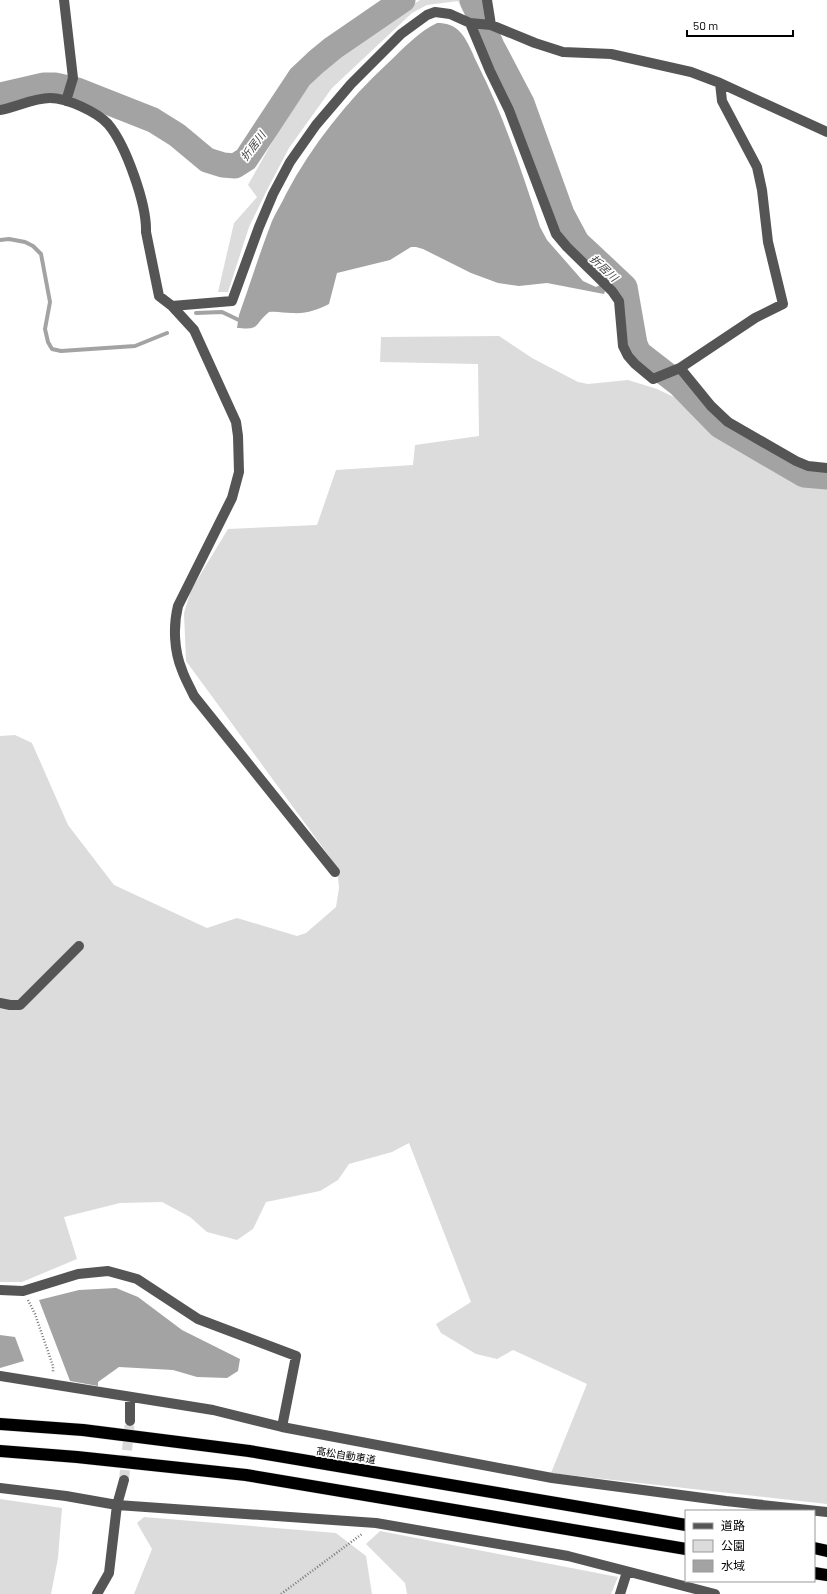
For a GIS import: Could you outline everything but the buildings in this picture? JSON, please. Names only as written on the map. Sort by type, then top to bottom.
[{"type":"highway","name":"高松自動車道","points":[[0,1424],[83,1430],[249,1451],[685,1524]]},
{"type":"highway","points":[[0,1451],[246,1474],[685,1549]]},
{"type":"highway","points":[[815,1548],[827,1551]]},
{"type":"highway","points":[[815,1573],[827,1575]]},
{"type":"street","points":[[64,0],[73,78],[67,98]]},
{"type":"street","points":[[487,0],[481,24],[490,71],[509,110],[556,234],[567,247],[612,291],[619,301],[624,346],[628,356],[652,379],[676,370],[755,318],[783,304],[768,242],[762,190],[757,167],[722,101],[720,83]]},
{"type":"street","points":[[172,306],[232,301],[259,227],[290,162],[316,126],[351,84],[401,34],[428,15],[435,12],[450,14],[563,52],[611,54],[691,72],[720,83],[827,132]]},
{"type":"street","points":[[0,110],[35,100],[67,98],[107,123],[118,139],[128,159],[138,188],[147,224],[146,232],[159,296],[172,306],[194,330],[236,422],[239,472],[232,498],[178,606],[175,618],[177,650],[181,670],[194,696],[335,872]]},
{"type":"street","points":[[676,370],[728,422],[796,461],[808,466],[827,468]]},
{"type":"street","points":[[0,1004],[20,1005],[79,946]]},
{"type":"street","points":[[0,1290],[23,1291],[78,1274],[108,1271],[137,1279],[198,1319],[296,1356],[282,1427]]},
{"type":"street","points":[[0,1376],[213,1410],[282,1427],[552,1478],[726,1501],[809,1510]]},
{"type":"street","points":[[130,1397],[130,1420]]},
{"type":"street","points":[[97,1594],[109,1573],[117,1505],[124,1480]]},
{"type":"street","points":[[0,1488],[66,1496],[117,1505],[376,1523],[568,1556],[715,1594]]},
{"type":"street","points":[[815,1511],[827,1512]]},
{"type":"street","points":[[620,1594],[627,1572]]},
{"type":"path","points":[[23,1291],[35,1314],[53,1366],[52,1385]]},
{"type":"path","points":[[281,1594],[376,1523]]},
{"type":"green space","points":[[420,0],[466,0],[468,5],[463,12],[458,1],[427,5],[412,13],[332,88],[289,148],[267,190],[249,227],[228,292],[218,292],[234,223],[257,197],[248,185],[279,130],[313,80],[333,59]]},
{"type":"green space","points":[[499,336],[532,358],[578,382],[588,384],[628,380],[657,389],[693,406],[720,432],[790,472],[806,479],[827,481],[827,1504],[551,1473],[587,1384],[513,1350],[497,1359],[476,1354],[441,1333],[436,1324],[471,1302],[409,1143],[392,1152],[349,1164],[338,1180],[320,1191],[266,1202],[253,1229],[237,1240],[207,1232],[190,1217],[162,1202],[120,1203],[64,1217],[77,1259],[22,1282],[0,1282],[0,736],[15,735],[32,743],[68,825],[114,885],[207,928],[237,918],[297,936],[306,933],[336,907],[339,888],[337,867],[186,661],[184,613],[191,590],[228,529],[317,525],[336,470],[413,465],[415,445],[479,436],[478,364],[380,362],[381,337]]},
{"type":"green space","points":[[0,1499],[62,1508],[58,1558],[51,1594],[0,1594]]},
{"type":"green space","points":[[144,1517],[336,1533],[366,1556],[372,1594],[134,1594],[152,1549],[137,1523]]},
{"type":"green space","points":[[380,1531],[618,1577],[611,1594],[407,1594],[405,1583],[366,1544]]},
{"type":"water","points":[[437,23],[453,26],[464,36],[496,105],[519,165],[540,227],[547,240],[583,281],[596,287],[600,285],[605,291],[604,294],[547,283],[519,286],[498,283],[471,273],[423,249],[411,247],[390,260],[337,273],[329,304],[325,306],[302,313],[269,312],[254,327],[237,328],[239,315],[272,221],[307,158],[331,124],[358,93],[411,41],[423,31]]},
{"type":"water","points":[[116,1288],[138,1297],[182,1330],[240,1359],[238,1371],[227,1378],[197,1377],[173,1370],[119,1367],[98,1382],[98,1386],[70,1381],[39,1300],[79,1290]]},
{"type":"water","points":[[0,1335],[15,1337],[24,1361],[0,1368]]},
{"type":"waterway","name":"折居川","points":[[0,95],[44,85],[55,85],[77,90],[153,120],[177,135],[207,160],[223,165],[235,166],[246,159],[300,77],[333,48],[403,0]]},
{"type":"waterway","name":"折居川","points":[[472,0],[492,46],[522,103],[562,214],[577,242],[625,287],[635,344],[639,353],[679,384],[720,426],[804,475],[827,477]]},
{"type":"waterway","points":[[0,240],[9,239],[25,242],[33,246],[41,254],[50,302],[45,329],[48,342],[52,349],[61,351],[135,346],[167,333]]},
{"type":"waterway","points":[[196,313],[222,312],[243,322]]},
{"type":"tunnel","points":[[124,1480],[130,1421]]}]
